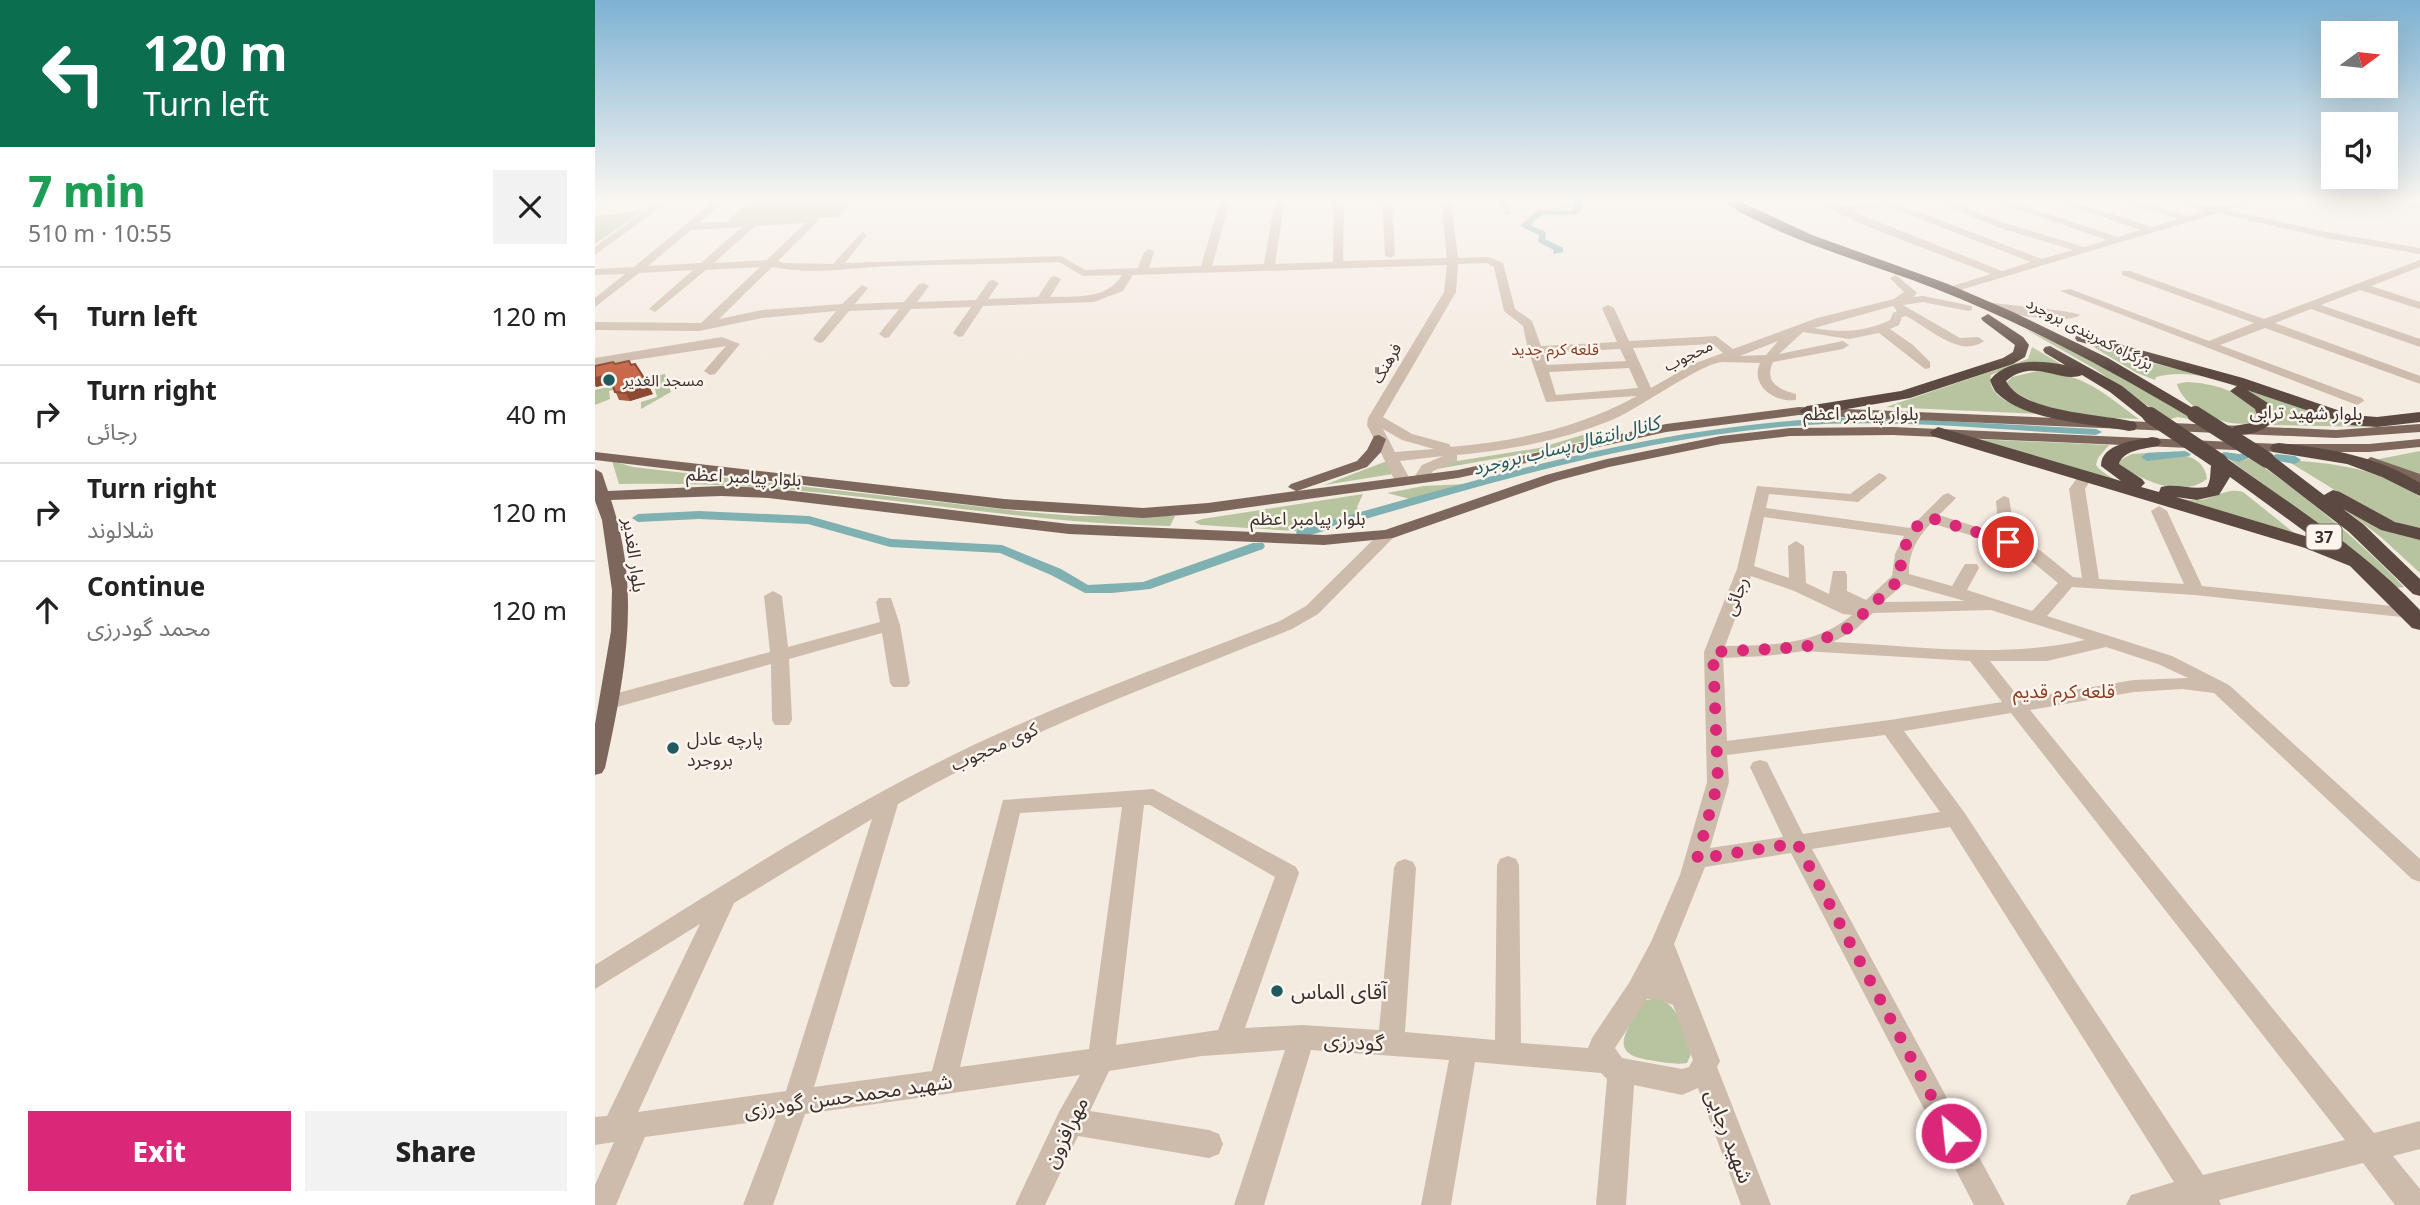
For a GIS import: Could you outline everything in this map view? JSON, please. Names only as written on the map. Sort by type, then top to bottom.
[{"type":"highway","name":"بزرگراه کمربندی بروجرد","points":[[1840,257],[2097,358],[2194,421]]},
{"type":"highway","name":"بزرگراه کمربندی بروجرد","points":[[1861,257],[1950,290],[1979,310],[2073,362],[2116,389],[2150,415],[2216,453]]},
{"type":"highway","points":[[1979,310],[2237,381],[2350,420],[2377,422],[2420,417]]},
{"type":"highway","points":[[1807,411],[1905,394],[2008,361],[2020,354],[2022,345],[2018,340],[1979,310]]},
{"type":"highway","points":[[2116,389],[2086,376],[2051,367],[2015,369],[1998,380],[2000,390],[2006,395],[2030,405],[2129,426]]},
{"type":"highway","points":[[2194,421],[2166,391],[2163,383],[2171,379],[2195,377],[2220,383],[2246,394],[2262,406],[2267,419],[2256,427],[2240,430]]},
{"type":"highway","name":"37","points":[[2194,421],[2273,454],[2420,590]]},
{"type":"highway","points":[[1938,432],[2312,544],[2357,562]]},
{"type":"highway","points":[[2152,442],[2117,451],[2110,460],[2110,467],[2125,478],[2142,485],[2175,493],[2197,494],[2213,491],[2218,486],[2221,479],[2216,453]]},
{"type":"highway","name":"37","points":[[2216,453],[2357,562],[2416,618]]},
{"type":"highway","points":[[2273,454],[2351,461],[2397,478],[2420,491]]},
{"type":"highway","points":[[2273,454],[2388,526],[2420,534]]},
{"type":"main road","name":"بلوار پیامبر اعظم","points":[[595,456],[1053,509],[1143,513],[1227,506],[1458,474],[1690,424],[1807,411],[2129,426],[2194,421]]},
{"type":"main road","name":"بلوار شهید ترابی","points":[[2194,421],[2240,430],[2336,434],[2420,428]]},
{"type":"main road","name":"بلوار پیامبر اعظم","points":[[599,495],[721,491],[768,493],[1024,525],[1113,532],[1324,540],[1387,535],[1483,501],[1607,463],[1721,440],[1821,430],[1938,432],[2152,442],[2216,453]]},
{"type":"main road","points":[[1227,506],[1315,482],[1351,469],[1370,458],[1379,439]]},
{"type":"main road","name":"بلوار شهید ترابی","points":[[2216,453],[2273,454],[2321,448],[2420,443]]},
{"type":"main road","points":[[2321,448],[2420,479]]},
{"type":"main road","name":"بلوار الغدیر","points":[[595,473],[599,495],[615,542],[621,590],[620,631],[610,702],[595,768]]},
{"type":"main road","points":[[1458,474],[1471,477],[1484,485],[1486,495],[1483,501]]},
{"type":"street","points":[[595,304],[652,257]]},
{"type":"street","points":[[655,309],[714,257]]},
{"type":"street","points":[[705,326],[776,257]]},
{"type":"street","points":[[835,268],[844,257]]},
{"type":"street","points":[[1142,272],[1147,257]]},
{"type":"street","points":[[1205,271],[1209,257]]},
{"type":"street","points":[[1269,269],[1271,257]]},
{"type":"street","points":[[1338,257],[1338,267]]},
{"type":"street","name":"فرهنگ","points":[[1375,418],[1450,292],[1453,257]]},
{"type":"street","points":[[1958,257],[2002,275]]},
{"type":"street","points":[[2027,257],[2042,263]]},
{"type":"street","points":[[1950,290],[2061,257]]},
{"type":"street","points":[[595,272],[770,263],[787,268],[835,268],[886,263],[1061,259],[1083,273],[1338,267],[1489,260],[1499,265],[1510,312],[1528,324],[1551,399],[1647,393],[1608,307]]},
{"type":"street","points":[[2209,345],[2420,263]]},
{"type":"street","points":[[2403,269],[2420,275]]},
{"type":"street","points":[[595,326],[705,326],[762,314],[847,307],[1094,299],[1119,289],[1129,272]]},
{"type":"street","points":[[2126,273],[2420,380]]},
{"type":"street","points":[[1791,397],[1769,388],[1763,380],[1763,371],[1775,350],[1801,328],[1826,334],[1849,335],[1881,329],[1895,322],[1898,305],[1911,293],[1896,278]]},
{"type":"street","points":[[1042,300],[1055,279]]},
{"type":"street","points":[[959,333],[993,283]]},
{"type":"street","points":[[885,334],[923,286]]},
{"type":"street","points":[[2359,286],[2420,306]]},
{"type":"street","points":[[819,339],[862,288]]},
{"type":"street","points":[[2066,291],[2357,401]]},
{"type":"street","points":[[1898,305],[1923,299],[1979,310],[2074,315]]},
{"type":"street","points":[[1898,305],[1958,342],[1978,341]]},
{"type":"street","name":"محجوب","points":[[1496,447],[1559,435],[1590,425],[1714,360],[1801,328],[1898,305]]},
{"type":"street","points":[[2309,305],[2420,343]]},
{"type":"street","points":[[2041,325],[2105,306]]},
{"type":"street","points":[[659,365],[671,327]]},
{"type":"street","points":[[1881,329],[1909,348],[1925,365]]},
{"type":"street","points":[[1534,350],[1716,340],[1731,354]]},
{"type":"street","points":[[595,362],[722,341],[734,344],[710,371]]},
{"type":"street","points":[[1714,360],[1769,359],[1843,345]]},
{"type":"street","points":[[1541,369],[1633,363]]},
{"type":"street","points":[[1403,481],[1379,439],[1374,425],[1375,418],[1399,433],[1429,444],[1463,448],[1496,447]]},
{"type":"street","points":[[1391,457],[1496,447]]},
{"type":"street","points":[[1421,479],[1427,468],[1441,462],[1496,447]]},
{"type":"street","points":[[2086,476],[2077,489],[2091,583]]},
{"type":"street","name":"رجائی","points":[[1637,992],[1662,944],[1697,859],[1718,782],[1713,709],[1713,652],[1745,569],[1762,489],[1853,499],[1879,478]]},
{"type":"street","points":[[1805,647],[1848,628],[1898,580],[1903,550],[1914,533],[1948,498]]},
{"type":"street","points":[[2004,501],[2008,542]]},
{"type":"street","points":[[1757,511],[1914,533]]},
{"type":"street","points":[[2159,511],[2195,590]]},
{"type":"street","points":[[1928,517],[2008,542],[2035,555],[2068,582],[2195,590],[2416,618]]},
{"type":"street","name":"کوی محجوب","points":[[598,975],[726,895],[944,768],[1075,709],[1286,625],[1312,610],[1387,535]]},
{"type":"street","points":[[1796,546],[1798,586]]},
{"type":"street","points":[[1957,592],[1971,568]]},
{"type":"street","points":[[1745,569],[1867,612],[1999,606]]},
{"type":"street","points":[[1839,575],[1839,594],[1867,612]]},
{"type":"street","points":[[1898,580],[1957,592],[2165,660],[2191,671],[2222,689],[2420,873]]},
{"type":"street","points":[[2036,618],[2068,582]]},
{"type":"street","points":[[773,596],[780,655],[782,720]]},
{"type":"street","points":[[885,602],[900,683]]},
{"type":"street","points":[[610,702],[891,625]]},
{"type":"street","points":[[1713,652],[1805,647],[1975,655],[2047,655],[2106,642]]},
{"type":"street","points":[[1975,655],[2012,705],[2414,1205]]},
{"type":"street","points":[[1717,749],[1890,727],[2159,683],[2182,683],[2222,689]]},
{"type":"street","points":[[1890,727],[1956,818],[2201,1198]]},
{"type":"street","points":[[1760,766],[1797,843],[1990,1205]]},
{"type":"street","points":[[1101,1060],[1135,797]]},
{"type":"street","points":[[943,1081],[1011,806],[1153,797],[1288,873],[1227,1041]]},
{"type":"street","points":[[758,1205],[796,1102],[889,799]]},
{"type":"street","points":[[1697,859],[1956,818]]},
{"type":"street","points":[[1508,1054],[1509,865]]},
{"type":"street","points":[[1391,1043],[1405,868]]},
{"type":"street","points":[[601,1205],[616,1128],[726,895]]},
{"type":"street","points":[[1614,1066],[1682,1082],[1698,1076],[1707,1061],[1662,944]]},
{"type":"street","points":[[1611,1205],[1614,1066],[1601,1046],[1637,992],[1646,988],[1659,988],[1683,998]]},
{"type":"street","points":[[1249,1205],[1302,1037]]},
{"type":"street","name":"گودرزی","points":[[1101,1060],[1172,1047],[1302,1037],[1391,1043],[1614,1066]]},
{"type":"street","points":[[1436,1205],[1464,1050]]},
{"type":"street","name":"شهید محمدحسن گودرزی","points":[[616,1128],[1101,1060]]},
{"type":"street","name":"مهرافزون","points":[[1030,1205],[1101,1060]]},
{"type":"street","name":"شهید رجایی","points":[[1704,1066],[1756,1205]]},
{"type":"street","points":[[1069,1121],[1209,1144]]},
{"type":"street","points":[[2141,1205],[2201,1198],[2420,1135]]},
{"type":"green space","points":[[2025,329],[2061,345],[2196,420],[2177,417],[2168,420],[2095,369]]},
{"type":"green space","points":[[2090,345],[2224,380],[2327,418],[2370,427],[2271,425],[2271,415],[2237,387],[2208,377],[2187,374],[2166,375],[2156,377],[2155,380],[2137,373]]},
{"type":"green space","points":[[2032,347],[2064,366],[2010,367],[1991,375],[1991,383],[1999,396],[2040,414],[1886,407],[2028,359]]},
{"type":"green space","points":[[2037,371],[2069,376],[2092,386],[2139,419],[2069,413],[2035,402],[2005,384],[2012,377]]},
{"type":"green space","points":[[665,374],[671,392],[641,409],[641,402],[657,397],[653,381],[609,391],[610,399],[595,405],[595,390]]},
{"type":"green space","points":[[2186,382],[2216,386],[2235,394],[2258,412],[2255,421],[2245,424],[2222,421],[2198,410],[2188,402],[2177,384]]},
{"type":"green space","points":[[1593,432],[1613,434],[1541,451],[1437,469],[1451,462],[1539,448]]},
{"type":"green space","points":[[1973,439],[2109,445],[2098,458],[2096,465],[2115,479],[2131,486]]},
{"type":"green space","points":[[2420,451],[2420,475],[2374,460]]},
{"type":"green space","points":[[2159,452],[2196,460],[2205,471],[2207,479],[2196,485],[2174,487],[2150,481],[2119,465],[2120,460],[2132,454]]},
{"type":"green space","points":[[2226,457],[2242,461],[2251,458],[2271,472],[2350,535],[2404,587],[2395,588],[2340,540]]},
{"type":"green space","points":[[2286,460],[2356,469],[2373,473],[2405,487],[2420,497],[2420,531],[2372,513]]},
{"type":"green space","points":[[612,461],[633,467],[1027,512],[1076,516],[1175,516],[1170,526],[1121,524],[758,487],[619,484]]},
{"type":"green space","points":[[1387,461],[1393,474],[1324,485]]},
{"type":"green space","points":[[1468,484],[1410,499],[1387,493],[1424,486]]},
{"type":"green space","points":[[2227,492],[2243,492],[2298,536],[2162,495],[2200,500]]},
{"type":"green space","points":[[1363,494],[1357,507],[1359,513],[1295,531],[1201,525],[1194,522],[1202,519]]},
{"type":"green space","points":[[2344,509],[2420,539],[2420,573],[2382,538]]},
{"type":"green space","points":[[1656,998],[1671,1006],[1680,1020],[1691,1054],[1687,1063],[1649,1060],[1627,1052],[1624,1038],[1627,1030],[1643,1001]]},
{"type":"building","points":[[629,361],[631,365],[635,364],[649,386],[626,393],[615,392],[609,375],[595,378],[595,366]]},
{"type":"waterway","name":"کانال انتقال پساب بروجرد","points":[[1302,533],[1545,466],[1607,451],[1731,429],[1868,420],[2096,432]]},
{"type":"waterway","name":"کانال انتقال پساب بروجرد","points":[[2147,457],[2185,454]]},
{"type":"waterway","name":"کانال انتقال پساب بروجرد","points":[[2224,455],[2239,458],[2248,456]]},
{"type":"waterway","name":"کانال انتقال پساب بروجرد","points":[[2276,458],[2295,460]]},
{"type":"waterway","name":"کانال انتقال پساب بروجرد","points":[[638,518],[699,515],[809,520],[890,543],[1002,549],[1056,572],[1085,589],[1145,586],[1258,546]]},
{"type":"place","name":"مسجد الغدیر","points":[[609,380]]},
{"type":"place","name":"پارچه عادل بروجرد","points":[[673,748]]},
{"type":"place","name":"آقای الماس","points":[[1277,991]]},
{"type":"district","name":"قلعه کرم جدید","points":[[1555,349]]},
{"type":"district","name":"قلعه کرم قدیم","points":[[2064,691]]},
{"type":"route","points":[[1951,1133],[1797,843],[1697,859],[1718,782],[1713,709],[1713,652],[1805,647],[1848,628],[1901,578],[1899,565],[1903,550],[1922,521],[1928,517],[2008,542]]}]
